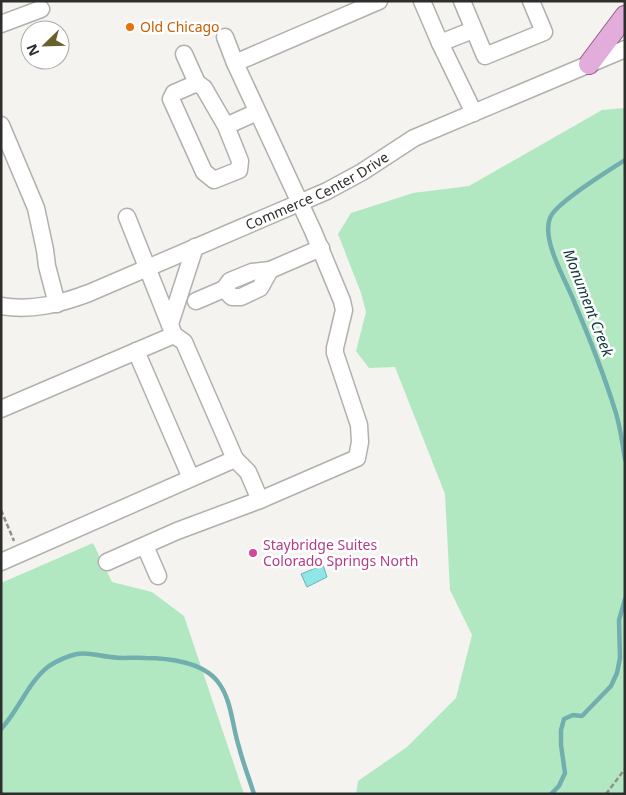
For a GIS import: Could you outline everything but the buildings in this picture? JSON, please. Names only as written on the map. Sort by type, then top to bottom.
[{"type":"main road","points":[[589,64],[625,16]]},
{"type":"street","points":[[235,64],[380,1]]},
{"type":"street","points":[[422,1],[440,43],[474,112]]},
{"type":"street","points":[[462,1],[485,56],[544,32],[531,1]]},
{"type":"street","points":[[1,24],[41,8]]},
{"type":"street","points":[[440,43],[473,30]]},
{"type":"street","points":[[107,562],[177,531],[260,500],[357,458],[360,442],[358,425],[335,354],[344,305],[224,36]]},
{"type":"street","name":"Commerce Center Drive","points":[[1,306],[31,308],[57,304],[89,293],[339,185],[414,138],[625,49]]},
{"type":"street","points":[[184,54],[197,84],[204,88],[226,126],[240,161],[239,170],[214,180],[204,172],[171,99],[174,93],[197,84]]},
{"type":"street","points":[[226,126],[257,112]]},
{"type":"street","points":[[1,125],[36,208],[45,250],[46,266],[57,304]]},
{"type":"street","points":[[127,217],[172,329],[184,342],[235,459],[248,472],[260,500]]},
{"type":"street","points":[[1,409],[136,351],[172,329],[195,247]]},
{"type":"street","points":[[196,301],[224,289],[230,282],[252,272],[270,270],[320,248]]},
{"type":"street","points":[[136,351],[192,478]]},
{"type":"street","points":[[1,562],[235,459]]},
{"type":"street","points":[[145,546],[158,576]]},
{"type":"path","points":[[1,510],[11,534]]},
{"type":"path","points":[[606,794],[625,769]]},
{"type":"green space","points":[[625,108],[625,794],[356,794],[358,781],[407,747],[456,698],[472,635],[450,590],[445,494],[395,367],[369,368],[356,351],[366,312],[361,293],[338,234],[351,213],[413,193],[469,186],[602,110]]},
{"type":"green space","points":[[93,543],[112,582],[152,592],[184,616],[244,794],[1,794],[1,583]]},
{"type":"water","points":[[323,565],[327,577],[307,587],[301,574]]},
{"type":"waterway","name":"Monument Creek","points":[[625,160],[562,204],[550,218],[548,227],[549,238],[556,261],[610,394],[618,419],[625,459]]},
{"type":"waterway","name":"Monument Creek","points":[[551,794],[559,786],[565,773],[561,745],[561,730],[564,719],[573,715],[582,716],[611,686],[617,673],[620,658],[619,620],[625,599]]},
{"type":"waterway","name":"Monument Creek","points":[[1,729],[35,680],[49,666],[70,656],[85,653],[115,658],[164,659],[185,662],[212,675],[223,689],[254,794]]},
{"type":"place","name":"Old Chicago","points":[[130,27]]},
{"type":"place","name":"Staybridge Suites Colorado Springs North","points":[[253,553]]}]
